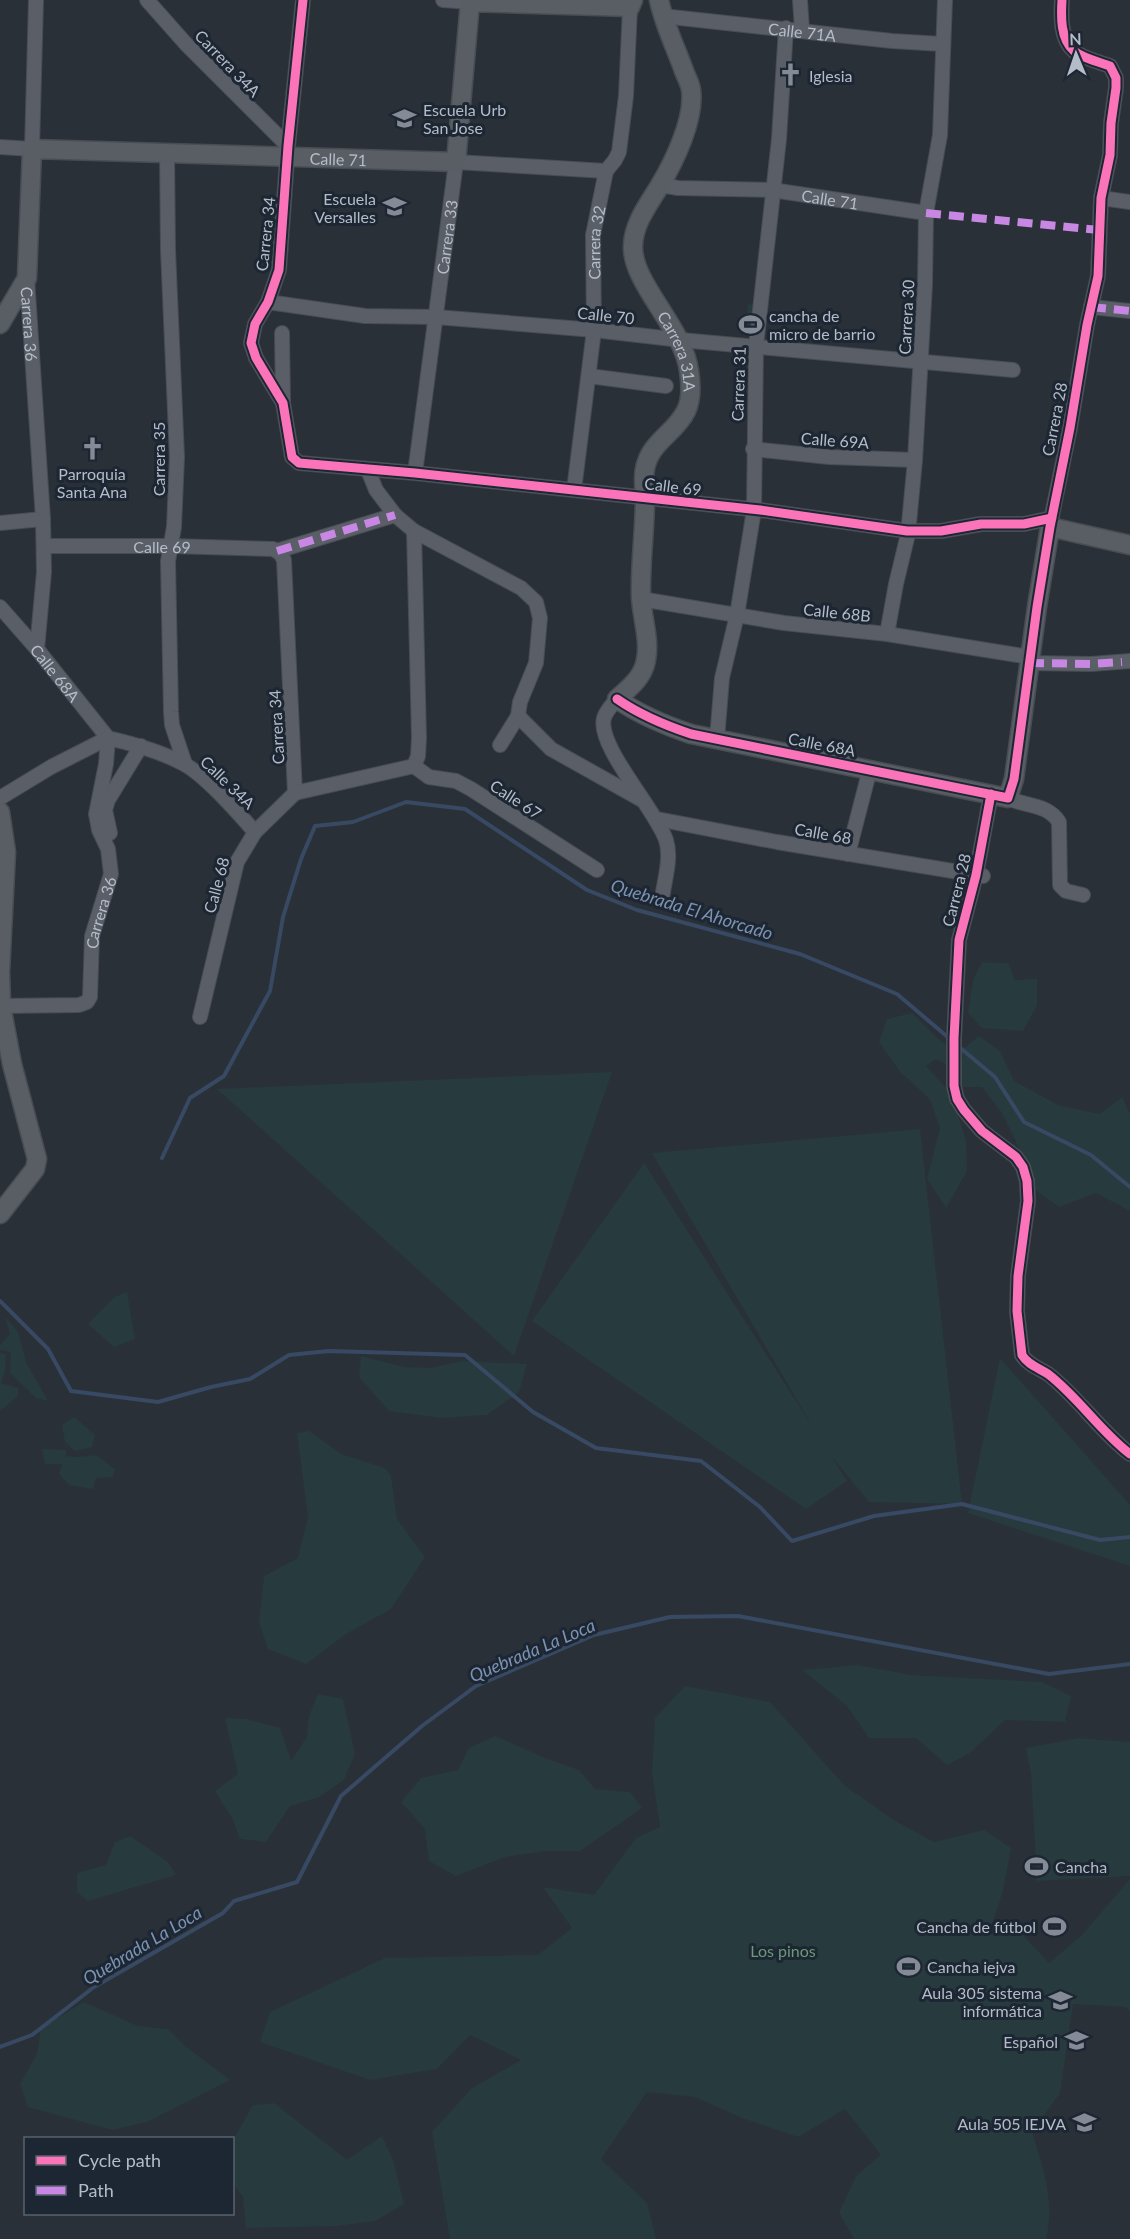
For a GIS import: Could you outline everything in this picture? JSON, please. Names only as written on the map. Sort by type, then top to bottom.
[{"type":"street","name":"Carrera 36","points":[[36,0],[27,278],[44,519],[44,572],[37,650]]},
{"type":"street","name":"Carrera 34A","points":[[147,0],[287,151]]},
{"type":"street","name":"Carrera 34","points":[[292,457],[283,403],[256,357],[251,343],[255,324],[268,302],[279,270],[287,151],[303,0]]},
{"type":"street","points":[[443,0],[631,4]]},
{"type":"street","points":[[800,0],[802,30]]},
{"type":"street","name":"Carrera 30","points":[[887,634],[908,531],[915,460],[926,213],[940,135],[945,0]]},
{"type":"street","name":"Carrera 28","points":[[1062,0],[1062,30],[1074,52],[1110,66],[1116,78],[1110,154],[1101,198],[1098,276],[1051,523],[1014,779],[1000,796],[981,875],[959,940],[954,1086],[957,1099],[982,1131],[1016,1157],[1023,1167],[1027,1181],[1028,1201],[1017,1299],[1022,1355],[1025,1361],[1046,1373],[1064,1388],[1104,1431],[1130,1454]]},
{"type":"street","name":"Carrera 33","points":[[415,473],[456,162],[470,1]]},
{"type":"street","name":"Carrera 32","points":[[574,490],[594,330],[593,235],[606,171],[619,152],[626,96],[631,4]]},
{"type":"street","name":"Calle 71A","points":[[661,8],[786,28],[892,41],[942,44]]},
{"type":"street","name":"Carrera 31A","points":[[661,8],[691,92],[686,132],[634,232],[633,254],[634,262],[652,295],[681,340],[688,363],[691,384],[690,399],[686,412],[653,450],[646,463],[641,599],[647,640],[646,661],[636,682],[617,699],[603,720],[605,734],[614,755],[657,819],[667,842],[668,857],[662,900]]},
{"type":"street","name":"Carrera 31","points":[[717,739],[722,678],[737,615],[754,510],[756,346],[779,139],[786,28]]},
{"type":"street","name":"Calle 71","points":[[0,147],[167,152],[287,151],[606,171]]},
{"type":"street","name":"Carrera 35","points":[[167,152],[168,250],[177,457],[168,561],[171,712],[172,725],[185,764]]},
{"type":"street","name":"Calle 71","points":[[660,185],[678,188],[772,190],[926,213]]},
{"type":"street","points":[[1101,198],[1130,202]]},
{"type":"street","points":[[0,324],[27,278]]},
{"type":"street","name":"Calle 70","points":[[268,302],[365,316],[436,317],[594,330],[1013,370]]},
{"type":"street","points":[[1091,307],[1130,311]]},
{"type":"street","points":[[282,333],[283,403]]},
{"type":"street","points":[[589,376],[666,386]]},
{"type":"street","name":"Calle 69A","points":[[753,450],[829,457],[915,460]]},
{"type":"street","name":"Calle 69","points":[[292,457],[299,463],[415,473],[754,510],[908,531],[941,531],[981,524],[1051,523],[1130,545]]},
{"type":"street","points":[[368,470],[376,490],[395,515],[414,531],[521,588],[536,602],[540,618],[536,663],[520,702],[518,716],[500,745]]},
{"type":"street","name":"Calle 69","points":[[44,546],[171,546],[279,552],[395,515]]},
{"type":"street","points":[[0,523],[44,519]]},
{"type":"street","points":[[295,793],[414,766],[418,756],[419,738],[414,531]]},
{"type":"street","name":"Carrera 34","points":[[279,552],[284,560],[295,793]]},
{"type":"street","name":"Calle 68B","points":[[641,599],[784,623],[887,634],[1060,664],[1126,661]]},
{"type":"street","name":"Calle 68A","points":[[0,607],[108,738]]},
{"type":"street","name":"Calle 68A","points":[[617,699],[666,726],[691,734],[870,769],[1034,805],[1054,814],[1059,822],[1060,885],[1066,891],[1083,895]]},
{"type":"street","points":[[518,716],[551,749],[645,801]]},
{"type":"street","name":"Carrera 36","points":[[1,1006],[80,1005],[87,1002],[90,997],[92,936],[111,874],[108,849],[99,830],[96,814],[106,764],[108,738]]},
{"type":"street","points":[[0,798],[51,767],[108,738]]},
{"type":"street","name":"Calle 34A","points":[[108,738],[141,746],[185,764],[227,802],[255,832]]},
{"type":"street","points":[[119,871],[118,855],[105,810],[114,789],[141,746]]},
{"type":"street","name":"Calle 67","points":[[414,766],[429,777],[456,781],[471,789],[597,870]]},
{"type":"street","points":[[848,854],[870,769]]},
{"type":"street","name":"Calle 68","points":[[201,1017],[237,862],[255,832],[295,793]]},
{"type":"street","points":[[0,812],[6,852],[0,978],[1,1006],[12,1064],[37,1159],[35,1169],[0,1214]]},
{"type":"street","name":"Calle 68","points":[[657,819],[848,854],[981,875]]},
{"type":"green space","name":"cancha de micro de barrio","points":[[748,304],[757,306],[755,333],[745,332]]},
{"type":"green space","points":[[982,962],[1008,963],[1015,980],[1037,979],[1037,1005],[1023,1031],[982,1028],[968,1013],[973,980]]},
{"type":"green space","points":[[912,1013],[939,1040],[958,1053],[979,1036],[1000,1051],[1014,1081],[1060,1106],[1100,1114],[1122,1097],[1130,1114],[1130,1211],[1096,1193],[1059,1207],[1033,1188],[1015,1139],[1002,1113],[982,1087],[963,1087],[958,1070],[936,1059],[926,1066],[950,1092],[966,1140],[967,1171],[946,1208],[927,1179],[940,1128],[929,1098],[901,1073],[879,1042],[887,1019]]},
{"type":"green space","points":[[612,1072],[514,1356],[217,1089]]},
{"type":"green space","points":[[920,1129],[962,1504],[869,1502],[832,1457],[847,1481],[806,1509],[532,1321],[644,1163],[814,1429],[652,1153]]},
{"type":"green space","points":[[127,1292],[135,1339],[114,1347],[88,1324],[115,1297]]},
{"type":"green space","points":[[5,1316],[18,1332],[26,1362],[48,1401],[36,1398],[10,1373],[11,1352],[0,1350],[0,1345],[10,1334]]},
{"type":"green space","points":[[0,1353],[6,1354],[5,1372],[1,1383],[18,1388],[18,1396],[0,1411]]},
{"type":"green space","points":[[361,1356],[404,1367],[430,1368],[462,1361],[527,1364],[519,1392],[487,1415],[442,1418],[389,1411],[359,1377]]},
{"type":"green space","points":[[1000,1358],[1130,1505],[1130,1566],[968,1513]]},
{"type":"green space","points":[[74,1417],[95,1435],[92,1447],[75,1451],[65,1442],[62,1425]]},
{"type":"green space","points":[[309,1431],[341,1454],[385,1468],[391,1476],[397,1519],[425,1557],[391,1609],[346,1634],[306,1664],[268,1649],[259,1623],[264,1576],[298,1558],[308,1517],[297,1433]]},
{"type":"green space","points":[[42,1449],[66,1450],[66,1456],[96,1455],[115,1469],[113,1477],[96,1478],[93,1489],[69,1485],[59,1474],[62,1464],[45,1464]]},
{"type":"green space","points":[[857,1665],[911,1675],[1042,1682],[1071,1696],[1065,1722],[1005,1720],[971,1752],[947,1765],[916,1738],[869,1738],[847,1706],[802,1670]]},
{"type":"green space","name":"Los pinos","points":[[685,1686],[770,1702],[844,1785],[892,1819],[934,1842],[984,1830],[1011,1848],[1003,1891],[989,1933],[1022,1934],[1049,1963],[1082,1935],[1130,1879],[1130,2012],[1126,2007],[1073,2004],[1060,2093],[1032,2132],[1044,2171],[1048,2198],[1046,2239],[854,2239],[839,2213],[856,2176],[881,2155],[845,2109],[798,2137],[742,2118],[695,2097],[647,2092],[601,2159],[647,2203],[656,2239],[450,2239],[432,2132],[472,2088],[521,2060],[470,2035],[437,2069],[370,2080],[260,2042],[270,2012],[385,1958],[538,1955],[572,1928],[543,1887],[594,1895],[636,1838],[660,1827],[652,1773],[655,1718]]},
{"type":"green space","points":[[318,1694],[343,1699],[355,1754],[344,1780],[319,1797],[290,1806],[266,1842],[240,1839],[232,1818],[215,1791],[238,1774],[225,1718],[246,1719],[280,1728],[291,1761],[307,1737],[309,1716]]},
{"type":"green space","points":[[495,1736],[579,1770],[595,1789],[630,1792],[642,1808],[580,1851],[546,1851],[505,1857],[456,1876],[429,1861],[425,1829],[401,1802],[421,1778],[458,1770],[469,1748]]},
{"type":"green space","points":[[1079,1738],[1130,1742],[1130,1876],[1037,1881],[1031,1773],[1026,1748]]},
{"type":"green space","points":[[130,1836],[168,1862],[176,1875],[88,1901],[77,1892],[77,1873],[106,1865],[115,1842]]},
{"type":"green space","points":[[84,2002],[138,2026],[168,2029],[185,2046],[230,2080],[147,2122],[112,2130],[28,2107],[20,2084],[37,2054],[41,2028]]},
{"type":"green space","points":[[274,2103],[347,2160],[382,2136],[393,2160],[404,2204],[375,2221],[336,2226],[246,2228],[243,2197],[234,2185],[234,2138],[253,2105]]},
{"type":"waterway","name":"Quebrada El Ahorcado","points":[[162,1158],[190,1098],[224,1076],[270,991],[283,917],[301,859],[315,826],[353,822],[406,802],[465,809],[587,890],[637,910],[800,954],[897,994],[950,1039]]},
{"type":"waterway","name":"Quebrada El Ahorcado","points":[[958,1046],[995,1077],[1024,1122],[1091,1155],[1130,1187]]},
{"type":"waterway","points":[[0,1301],[48,1349],[71,1391],[158,1402],[250,1379],[289,1355],[329,1351],[465,1355],[533,1412],[596,1448],[701,1461],[760,1507],[792,1541],[874,1516],[962,1504],[1100,1540],[1130,1537]]},
{"type":"waterway","name":"Quebrada La Loca","points":[[0,2047],[32,2035],[94,1987],[223,1913],[234,1901],[297,1882],[341,1796],[422,1726],[476,1686],[594,1635],[670,1617],[738,1616],[1049,1674],[1130,1664]]},
{"type":"marked path","points":[[926,213],[1099,230]]},
{"type":"marked path","points":[[1091,307],[1130,311]]},
{"type":"marked path","points":[[277,551],[395,515]]},
{"type":"marked path","points":[[1029,663],[1122,662]]},
{"type":"cycle path","points":[[303,0],[288,146],[279,270],[268,302],[255,324],[251,343],[256,358],[283,403],[292,457],[299,463],[415,473],[760,510],[907,531],[941,531],[981,524],[1024,524],[1052,518]]},
{"type":"cycle path","points":[[617,699],[652,719],[691,734],[1008,798],[1014,779],[1050,527],[1098,276],[1101,198],[1110,155],[1111,123],[1116,88],[1116,78],[1110,66],[1081,56],[1069,46],[1062,27],[1062,0]]},
{"type":"cycle path","points":[[991,794],[976,875],[959,940],[954,1086],[957,1099],[964,1110],[982,1131],[1016,1157],[1023,1167],[1027,1181],[1028,1201],[1018,1276],[1017,1311],[1022,1355],[1030,1364],[1059,1383],[1130,1454]]},
{"type":"place","name":"Iglesia","points":[[791,75]]},
{"type":"place","name":"Escuela Urb San Jose","points":[[405,118]]},
{"type":"place","name":"Escuela Versalles","points":[[394,207]]},
{"type":"place","name":"cancha de micro de barrio","points":[[751,324]]},
{"type":"place","name":"Parroquia Santa Ana","points":[[92,448]]},
{"type":"place","name":"Cancha","points":[[1037,1866]]},
{"type":"place","name":"Cancha de fútbol","points":[[1054,1926]]},
{"type":"place","name":"Cancha iejva","points":[[909,1966]]},
{"type":"place","name":"Aula 305 sistema informática","points":[[1060,2001]]},
{"type":"place","name":"Español","points":[[1076,2041]]},
{"type":"place","name":"Aula 505 IEJVA","points":[[1084,2123]]}]
